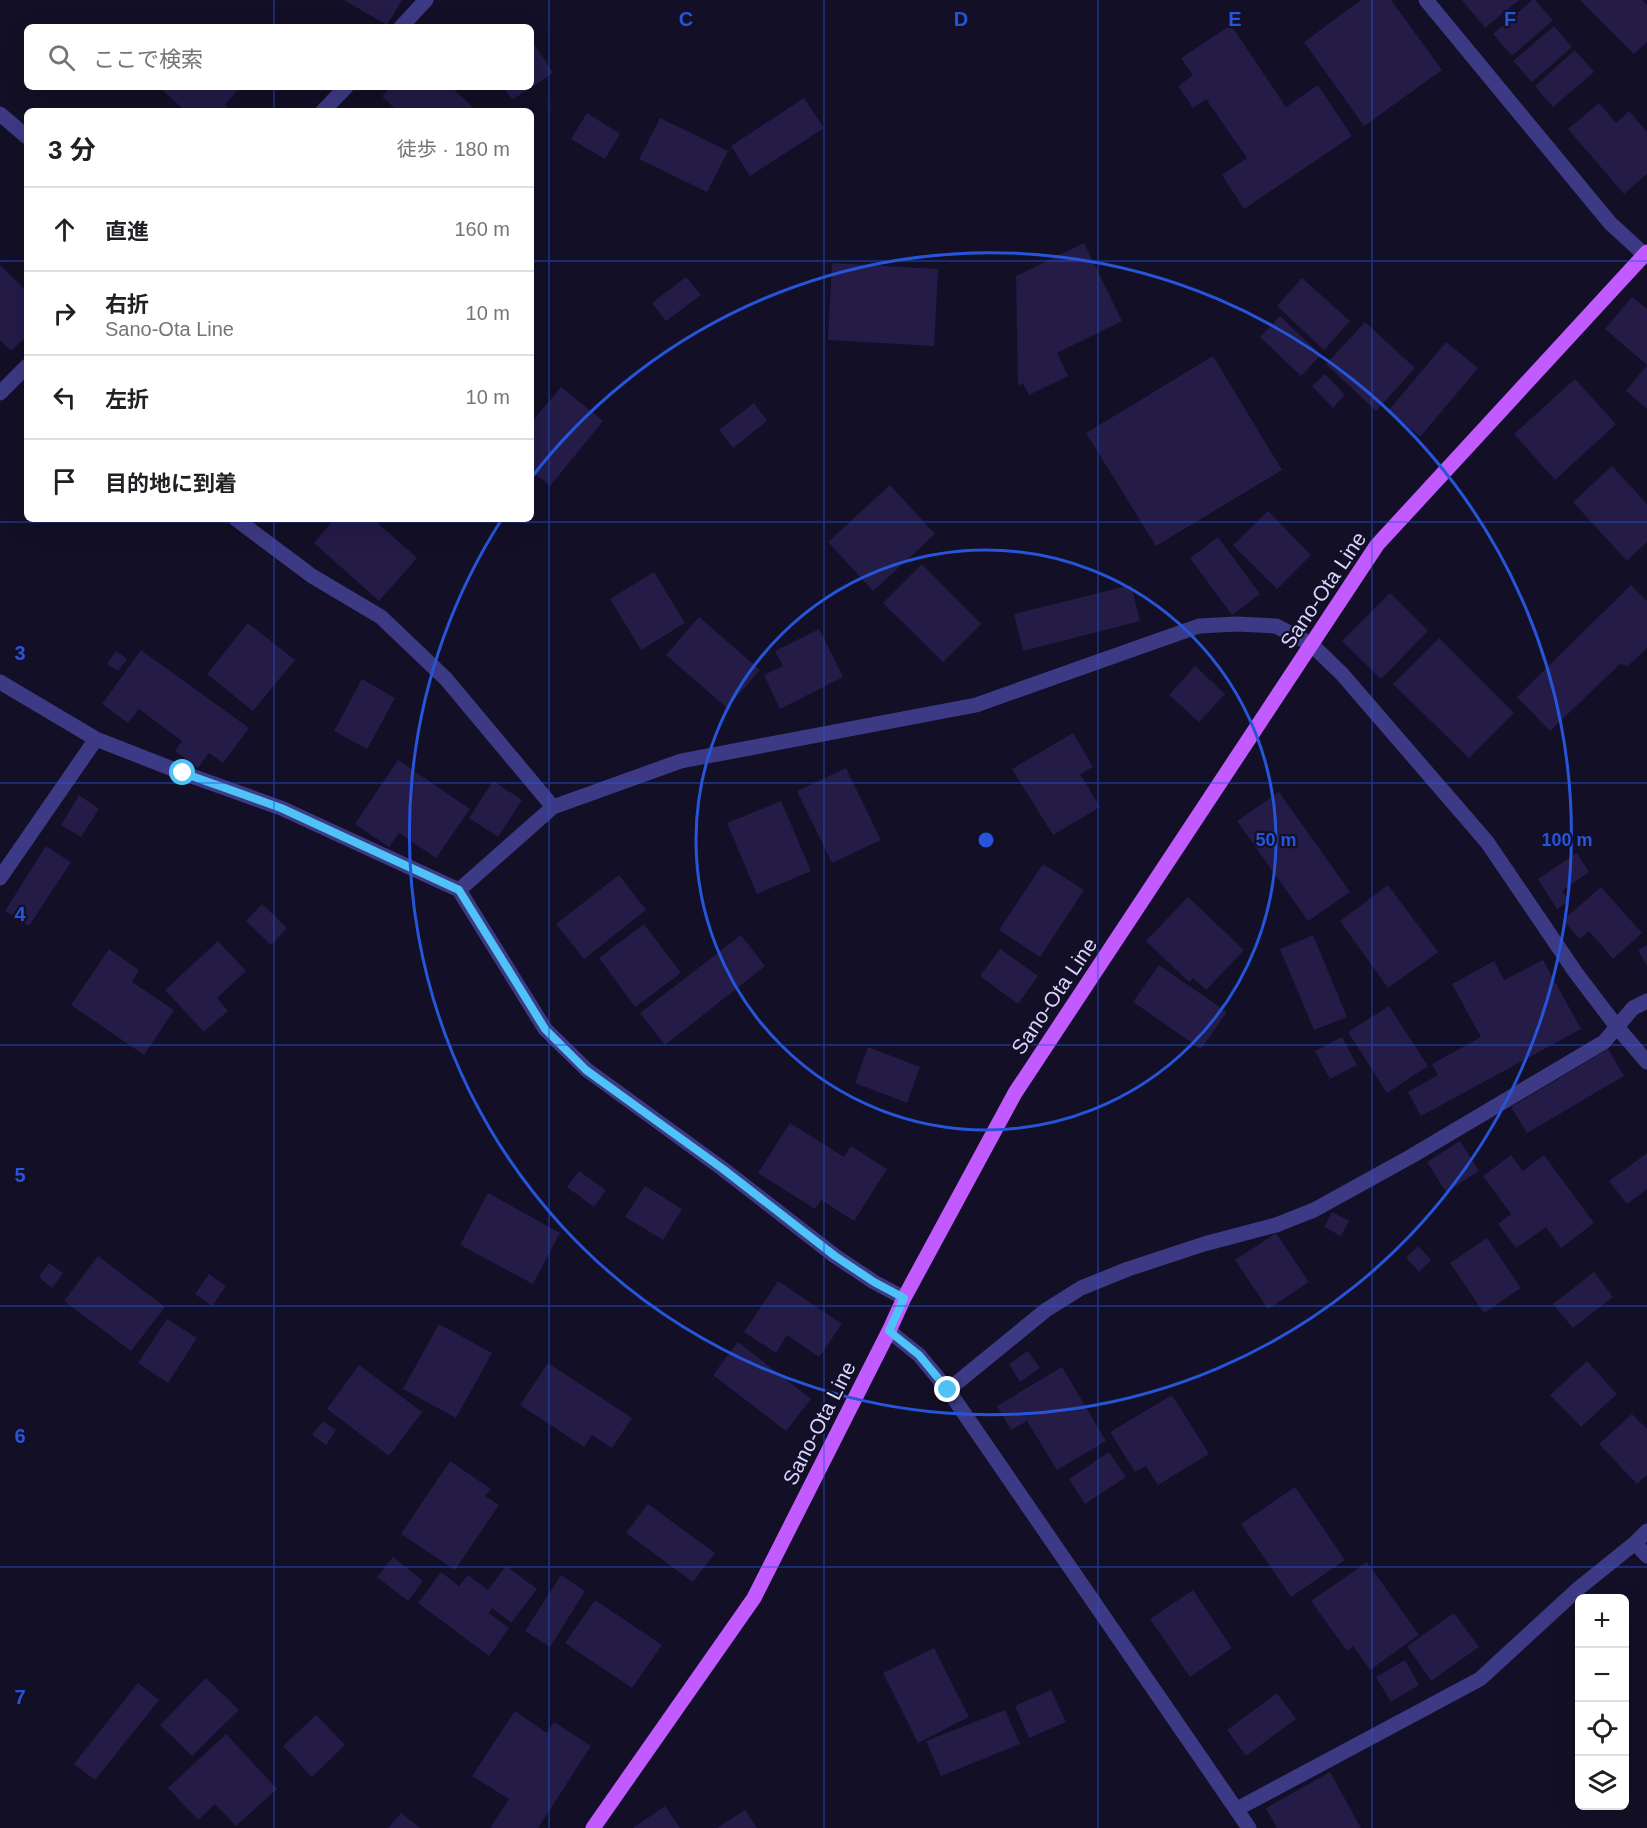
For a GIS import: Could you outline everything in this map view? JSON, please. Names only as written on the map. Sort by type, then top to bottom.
[{"type":"main road","name":"Sano-Ota Line","points":[[593,1828],[754,1598],[904,1298],[1015,1093],[1377,545],[1646,255]]},
{"type":"street","points":[[404,24],[426,0]]},
{"type":"street","points":[[1426,0],[1610,223],[1646,255]]},
{"type":"street","points":[[327,108],[343,90]]},
{"type":"street","points":[[0,114],[24,134]]},
{"type":"street","points":[[0,393],[24,369]]},
{"type":"street","points":[[240,522],[312,576],[381,616],[446,679],[553,807]]},
{"type":"street","points":[[459,890],[553,807],[681,761],[976,705],[1199,626],[1237,624],[1276,626],[1311,644],[1342,674],[1487,842],[1576,973],[1647,1062]]},
{"type":"street","points":[[0,682],[96,739],[281,808],[459,890],[545,1029],[586,1070],[723,1169],[835,1256],[874,1282],[904,1298]]},
{"type":"street","points":[[0,878],[96,739]]},
{"type":"street","points":[[948,1390],[1046,1311],[1081,1287],[1139,1265],[1204,1244],[1276,1225],[1314,1210],[1410,1157],[1604,1042],[1633,1008],[1647,1001]]},
{"type":"street","points":[[889,1331],[919,1355],[948,1390],[1249,1828]]},
{"type":"street","points":[[1237,1809],[1480,1679],[1579,1588],[1647,1531]]},
{"type":"street","points":[[1635,1543],[1647,1556]]},
{"type":"building","points":[[344,0],[402,0],[388,24]]},
{"type":"building","points":[[1361,0],[1391,0],[1442,70],[1364,126],[1304,42]]},
{"type":"building","points":[[1462,0],[1519,0],[1485,28]]},
{"type":"building","points":[[1532,0],[1535,0],[1553,20],[1512,56],[1493,34]]},
{"type":"building","points":[[1580,0],[1642,0],[1647,5],[1647,42],[1634,54]]},
{"type":"building","points":[[1231,25],[1286,107],[1318,85],[1352,136],[1244,209],[1222,175],[1247,158],[1206,99],[1193,108],[1178,86],[1193,75],[1181,58]]},
{"type":"building","points":[[1554,26],[1572,47],[1532,82],[1513,61]]},
{"type":"building","points":[[534,44],[553,73],[534,86]]},
{"type":"building","points":[[1575,50],[1594,72],[1553,107],[1535,86]]},
{"type":"building","points":[[238,90],[225,105],[228,108],[183,108],[163,91]]},
{"type":"building","points":[[388,90],[454,90],[474,108],[394,108],[382,96]]},
{"type":"building","points":[[505,90],[527,90],[512,100]]},
{"type":"building","points":[[804,98],[824,128],[750,176],[731,146]]},
{"type":"building","points":[[1599,103],[1616,123],[1629,111],[1647,132],[1647,174],[1624,194],[1568,129]]},
{"type":"building","points":[[587,113],[620,134],[605,159],[571,139]]},
{"type":"building","points":[[660,118],[728,151],[707,192],[639,159]]},
{"type":"building","points":[[1084,243],[1122,321],[1057,353],[1068,376],[1029,395],[1023,383],[1018,386],[1016,276]]},
{"type":"building","points":[[832,263],[938,269],[934,346],[828,340]]},
{"type":"building","points":[[0,265],[24,288],[24,339],[11,351],[0,340]]},
{"type":"building","points":[[686,277],[701,295],[666,321],[652,303]]},
{"type":"building","points":[[1302,278],[1350,321],[1324,350],[1277,306]]},
{"type":"building","points":[[1632,297],[1647,309],[1647,365],[1605,329]]},
{"type":"building","points":[[1280,316],[1321,355],[1301,376],[1260,337]]},
{"type":"building","points":[[1365,322],[1415,368],[1376,411],[1326,364]]},
{"type":"building","points":[[1446,342],[1478,368],[1420,437],[1389,410]]},
{"type":"building","points":[[1213,356],[1282,470],[1156,546],[1086,433]]},
{"type":"building","points":[[1647,365],[1647,409],[1626,391]]},
{"type":"building","points":[[1325,374],[1345,395],[1333,408],[1312,386]]},
{"type":"building","points":[[1575,379],[1616,424],[1555,480],[1514,434]]},
{"type":"building","points":[[561,387],[603,421],[550,486],[534,473],[534,419]]},
{"type":"building","points":[[754,403],[767,421],[733,448],[719,430]]},
{"type":"building","points":[[1612,466],[1647,504],[1647,542],[1627,561],[1573,502]]},
{"type":"building","points":[[890,485],[935,534],[873,591],[828,542]]},
{"type":"building","points":[[1268,511],[1311,555],[1277,589],[1233,545]]},
{"type":"building","points":[[332,522],[376,522],[417,558],[379,601],[314,543]]},
{"type":"building","points":[[1218,537],[1260,594],[1232,615],[1190,558]]},
{"type":"building","points":[[922,564],[981,624],[943,662],[883,603]]},
{"type":"building","points":[[654,572],[685,623],[641,650],[610,599]]},
{"type":"building","points":[[1131,585],[1140,621],[1023,651],[1014,614]]},
{"type":"building","points":[[1631,585],[1647,601],[1647,648],[1628,666],[1620,664],[1550,731],[1517,697]]},
{"type":"building","points":[[1390,593],[1428,631],[1381,679],[1342,641]]},
{"type":"building","points":[[699,617],[760,670],[727,708],[666,655]]},
{"type":"building","points":[[248,623],[295,660],[253,711],[207,674]]},
{"type":"building","points":[[819,629],[843,677],[780,709],[764,675],[783,666],[775,651]]},
{"type":"building","points":[[1439,638],[1514,713],[1469,758],[1393,684]]},
{"type":"building","points":[[141,650],[249,728],[223,763],[209,753],[198,768],[175,751],[182,741],[139,709],[128,723],[102,704]]},
{"type":"building","points":[[116,651],[127,659],[118,671],[107,664]]},
{"type":"building","points":[[1195,666],[1225,694],[1199,722],[1169,695]]},
{"type":"building","points":[[362,679],[395,698],[367,749],[334,731]]},
{"type":"building","points":[[1073,733],[1093,767],[1080,774],[1100,807],[1053,835],[1012,769]]},
{"type":"building","points":[[398,760],[470,809],[436,858],[399,833],[389,847],[355,824]]},
{"type":"building","points":[[846,768],[881,840],[832,863],[797,791]]},
{"type":"building","points":[[493,781],[522,800],[498,837],[469,818]]},
{"type":"building","points":[[1279,792],[1350,892],[1308,921],[1237,821]]},
{"type":"building","points":[[79,795],[99,809],[81,837],[61,825]]},
{"type":"building","points":[[781,801],[811,871],[757,894],[727,823]]},
{"type":"building","points":[[46,846],[71,862],[29,926],[5,911]]},
{"type":"building","points":[[1577,853],[1589,872],[1562,891],[1569,901],[1557,909],[1538,879]]},
{"type":"building","points":[[1043,864],[1084,890],[1040,957],[999,930]]},
{"type":"building","points":[[619,875],[646,910],[584,959],[556,924]]},
{"type":"building","points":[[1388,885],[1438,952],[1388,988],[1340,921]]},
{"type":"building","points":[[1601,887],[1642,933],[1613,959],[1589,931],[1580,939],[1563,920]]},
{"type":"building","points":[[1188,897],[1244,950],[1206,990],[1193,978],[1189,982],[1146,941]]},
{"type":"building","points":[[262,904],[287,928],[271,945],[246,921]]},
{"type":"building","points":[[644,924],[681,973],[635,1007],[599,958]]},
{"type":"building","points":[[741,935],[765,966],[665,1045],[640,1013]]},
{"type":"building","points":[[1313,935],[1347,1017],[1314,1030],[1280,949]]},
{"type":"building","points":[[218,941],[246,971],[217,998],[228,1011],[204,1032],[165,990]]},
{"type":"building","points":[[1647,945],[1647,966],[1638,950]]},
{"type":"building","points":[[109,949],[139,970],[132,982],[174,1010],[144,1055],[71,1005]]},
{"type":"building","points":[[1000,949],[1038,976],[1018,1004],[980,976]]},
{"type":"building","points":[[1543,960],[1581,1029],[1421,1116],[1408,1092],[1438,1075],[1432,1064],[1481,1037],[1452,984],[1494,961],[1504,980]]},
{"type":"building","points":[[1159,965],[1227,1012],[1201,1049],[1133,1002]]},
{"type":"building","points":[[1389,1006],[1428,1066],[1387,1093],[1348,1032]]},
{"type":"building","points":[[1342,1037],[1357,1065],[1330,1079],[1315,1051]]},
{"type":"building","points":[[868,1047],[920,1067],[907,1103],[855,1083]]},
{"type":"building","points":[[1608,1049],[1624,1076],[1527,1133],[1511,1107]]},
{"type":"building","points":[[790,1123],[844,1157],[851,1146],[887,1169],[854,1221],[821,1200],[815,1209],[758,1173]]},
{"type":"building","points":[[1460,1141],[1479,1171],[1446,1192],[1427,1162]]},
{"type":"building","points":[[1647,1153],[1647,1189],[1627,1204],[1609,1181]]},
{"type":"building","points":[[1511,1155],[1523,1171],[1544,1155],[1594,1223],[1561,1248],[1546,1227],[1516,1248],[1498,1224],[1511,1214],[1483,1176]]},
{"type":"building","points":[[579,1171],[606,1190],[594,1207],[567,1187]]},
{"type":"building","points":[[645,1186],[682,1209],[663,1240],[625,1217]]},
{"type":"building","points":[[488,1193],[560,1233],[533,1284],[460,1245]]},
{"type":"building","points":[[1332,1212],[1349,1221],[1341,1236],[1324,1227]]},
{"type":"building","points":[[1276,1233],[1309,1282],[1268,1309],[1235,1260]]},
{"type":"building","points":[[1487,1238],[1521,1288],[1484,1313],[1450,1263]]},
{"type":"building","points":[[1418,1246],[1431,1260],[1419,1272],[1406,1258]]},
{"type":"building","points":[[98,1256],[165,1307],[131,1351],[64,1301]]},
{"type":"building","points":[[49,1263],[63,1273],[52,1288],[39,1277]]},
{"type":"building","points":[[1594,1272],[1613,1297],[1573,1328],[1553,1304]]},
{"type":"building","points":[[209,1274],[226,1286],[212,1306],[195,1294]]},
{"type":"building","points":[[778,1281],[842,1324],[819,1357],[787,1335],[776,1353],[744,1332]]},
{"type":"building","points":[[167,1319],[197,1338],[168,1383],[138,1363]]},
{"type":"building","points":[[439,1324],[492,1353],[456,1418],[403,1389]]},
{"type":"building","points":[[738,1342],[811,1399],[786,1431],[713,1375]]},
{"type":"building","points":[[1028,1351],[1040,1368],[1020,1382],[1009,1364]]},
{"type":"building","points":[[1587,1361],[1617,1394],[1581,1427],[1550,1395]]},
{"type":"building","points":[[548,1363],[632,1418],[612,1448],[592,1435],[584,1447],[520,1405]]},
{"type":"building","points":[[359,1365],[422,1412],[389,1456],[327,1409]]},
{"type":"building","points":[[1062,1367],[1106,1441],[1057,1470],[1027,1421],[1011,1430],[997,1406]]},
{"type":"building","points":[[1172,1395],[1209,1454],[1158,1485],[1146,1466],[1135,1472],[1110,1432]]},
{"type":"building","points":[[1632,1414],[1647,1429],[1647,1475],[1637,1484],[1599,1444]]},
{"type":"building","points":[[323,1421],[336,1430],[326,1445],[312,1435]]},
{"type":"building","points":[[1109,1452],[1126,1477],[1085,1504],[1069,1479]]},
{"type":"building","points":[[450,1461],[491,1489],[485,1496],[499,1505],[455,1570],[401,1534]]},
{"type":"building","points":[[1295,1487],[1345,1560],[1291,1597],[1241,1524]]},
{"type":"building","points":[[648,1504],[715,1553],[693,1582],[626,1533]]},
{"type":"building","points":[[393,1557],[423,1581],[408,1601],[377,1577]]},
{"type":"building","points":[[1367,1562],[1419,1635],[1370,1670],[1353,1646],[1347,1651],[1311,1601]]},
{"type":"building","points":[[506,1566],[537,1589],[511,1623],[492,1608],[489,1613],[509,1628],[489,1656],[418,1603],[441,1572],[459,1586],[468,1575],[488,1590]]},
{"type":"building","points":[[561,1575],[585,1591],[550,1647],[525,1631]]},
{"type":"building","points":[[1193,1590],[1232,1648],[1190,1677],[1150,1619]]},
{"type":"building","points":[[595,1600],[662,1645],[632,1688],[565,1643]]},
{"type":"building","points":[[1454,1613],[1479,1647],[1431,1681],[1407,1646]]},
{"type":"building","points":[[934,1648],[969,1717],[918,1743],[883,1673]]},
{"type":"building","points":[[1405,1660],[1419,1685],[1391,1702],[1376,1677]]},
{"type":"building","points":[[206,1678],[239,1710],[192,1756],[160,1725]]},
{"type":"building","points":[[138,1683],[159,1700],[95,1780],[74,1764]]},
{"type":"building","points":[[1051,1690],[1066,1722],[1029,1738],[1015,1706]]},
{"type":"building","points":[[1277,1693],[1296,1719],[1246,1756],[1227,1730]]},
{"type":"building","points":[[1005,1710],[1020,1744],[941,1776],[926,1741]]},
{"type":"building","points":[[515,1711],[547,1733],[554,1722],[591,1746],[538,1828],[490,1828],[509,1799],[472,1776]]},
{"type":"building","points":[[316,1715],[345,1745],[312,1777],[283,1746]]},
{"type":"building","points":[[226,1734],[277,1789],[236,1826],[215,1804],[198,1820],[168,1788]]},
{"type":"building","points":[[1330,1772],[1361,1828],[1277,1828],[1266,1808]]},
{"type":"building","points":[[665,1806],[680,1828],[633,1828]]},
{"type":"building","points":[[745,1810],[757,1828],[717,1828]]},
{"type":"building","points":[[401,1813],[420,1828],[388,1828]]},
{"type":"route","points":[[183,773],[281,808],[459,890],[545,1029],[586,1070],[723,1169],[835,1256],[874,1282],[904,1298],[889,1331],[919,1355],[948,1390]]}]
